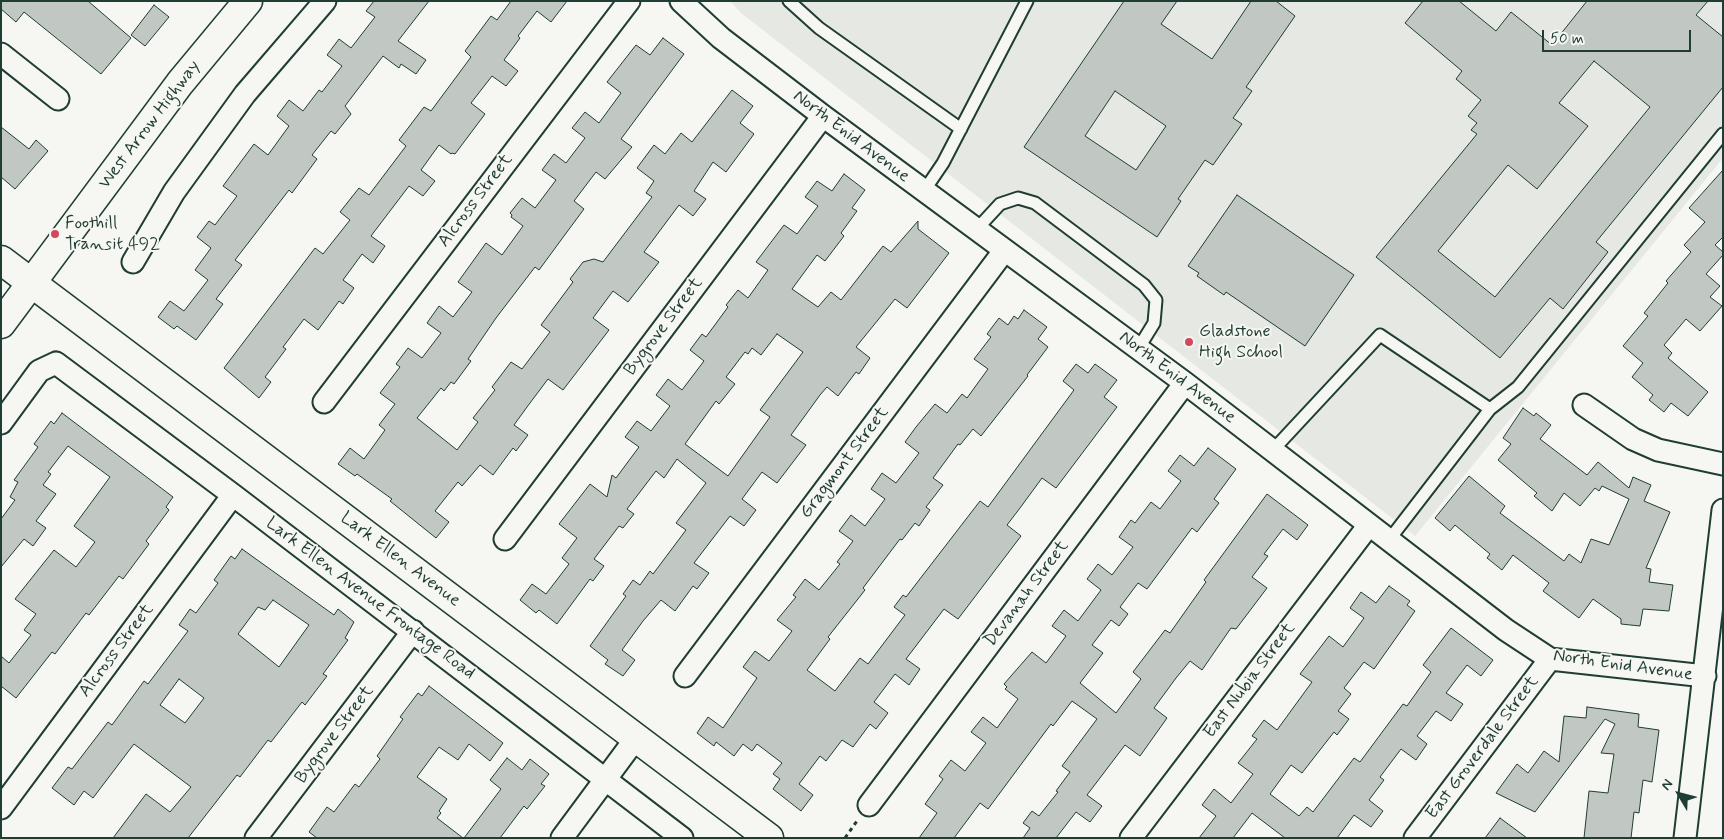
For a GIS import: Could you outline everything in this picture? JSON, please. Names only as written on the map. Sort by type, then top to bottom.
[{"type":"street","name":"West Arrow Highway","points":[[1,324],[180,83],[248,1]]},
{"type":"street","points":[[133,262],[174,192],[245,94],[325,1]]},
{"type":"street","name":"Alcross Street","points":[[324,402],[628,1]]},
{"type":"street","name":"North Enid Avenue","points":[[681,1],[720,38],[822,116],[1185,383],[1506,630],[1550,659],[1704,676]]},
{"type":"street","points":[[1,54],[58,99]]},
{"type":"street","name":"Bygrove Street","points":[[505,539],[822,116]]},
{"type":"street","name":"Gragmont Street","points":[[685,676],[1004,251]]},
{"type":"street","name":"Lark Ellen Avenue","points":[[1,260],[769,838]]},
{"type":"street","name":"Lark Ellen Avenue Frontage Road","points":[[1,423],[39,371],[56,363],[413,631],[682,838]]},
{"type":"street","name":"Devanah Street","points":[[869,805],[1185,383]]},
{"type":"street","points":[[1584,406],[1633,439],[1658,450],[1723,464]]},
{"type":"street","name":"Alcross Street","points":[[1,808],[233,495]]},
{"type":"street","points":[[1685,838],[1723,510]]},
{"type":"street","name":"East Nubia Street","points":[[1131,838],[1369,525]]},
{"type":"street","name":"Bygrove Street","points":[[256,838],[413,631]]},
{"type":"street","name":"East Groverdale Street","points":[[1415,838],[1550,659]]},
{"type":"street","points":[[562,838],[636,738]]},
{"type":"lane","points":[[789,1],[819,28],[961,129]]},
{"type":"lane","points":[[924,191],[943,163],[1027,1]]},
{"type":"lane","points":[[1389,540],[1490,409],[1518,388],[1723,134]]},
{"type":"lane","points":[[976,230],[1000,204],[1018,198],[1035,203],[1144,285],[1156,300],[1154,323],[1138,349]]},
{"type":"lane","points":[[1273,450],[1380,335],[1490,409]]},
{"type":"shaded area","points":[[730,1],[1723,1],[1723,158],[1415,536],[741,13]]},
{"type":"building","points":[[1,1],[88,1],[131,38],[101,74],[24,12],[16,22],[1,9]]},
{"type":"building","points":[[374,1],[429,1],[398,41],[426,60],[416,74],[401,64],[399,68],[383,56],[345,106],[351,114],[335,134],[331,131],[312,155],[317,159],[292,193],[289,190],[235,260],[242,265],[216,299],[223,304],[196,340],[177,326],[174,329],[158,317],[170,301],[184,311],[208,280],[195,270],[211,248],[197,237],[209,221],[215,225],[237,196],[223,186],[254,144],[268,155],[289,126],[277,116],[289,100],[303,111],[319,90],[322,92],[342,66],[327,55],[339,39],[351,48],[375,17],[366,11]]},
{"type":"building","points":[[511,1],[567,1],[551,22],[537,11],[518,36],[520,38],[504,60],[518,71],[506,86],[492,76],[471,103],[485,114],[455,154],[451,154],[439,145],[421,170],[435,181],[423,196],[409,186],[371,236],[385,246],[373,263],[362,254],[343,280],[354,288],[343,304],[339,301],[318,330],[304,319],[283,347],[286,349],[265,377],[271,382],[259,398],[224,368],[315,248],[323,254],[350,220],[340,212],[359,188],[369,195],[406,146],[399,140],[424,107],[431,111],[471,57],[465,51],[491,16],[497,20]]},
{"type":"building","points":[[1124,1],[1177,1],[1161,24],[1212,59],[1251,1],[1276,1],[1295,16],[1246,87],[1252,91],[1233,118],[1242,124],[1213,165],[1205,160],[1178,199],[1181,201],[1157,237],[1024,147]],"holes":[[[1115,91],[1166,126],[1136,170],[1085,136]]]},
{"type":"building","points":[[1423,1],[1459,1],[1496,31],[1511,12],[1552,45],[1587,1],[1708,1],[1696,15],[1723,37],[1723,87],[1596,242],[1608,252],[1563,309],[1550,298],[1500,358],[1376,257],[1477,134],[1471,130],[1477,123],[1468,116],[1481,100],[1456,79],[1462,71],[1405,23]],"holes":[[[1594,61],[1650,107],[1495,297],[1438,251],[1508,165],[1537,189],[1588,126],[1559,103]]]},
{"type":"building","points":[[154,5],[169,17],[145,46],[131,35]]},
{"type":"building","points":[[663,38],[684,54],[621,139],[632,147],[605,179],[596,172],[574,201],[584,209],[539,270],[535,267],[496,318],[468,359],[471,361],[454,384],[451,382],[444,391],[441,388],[417,418],[457,450],[478,422],[473,418],[495,390],[492,387],[511,362],[522,369],[550,332],[541,325],[573,282],[570,279],[583,262],[594,259],[603,262],[652,197],[646,193],[654,181],[637,168],[654,145],[665,154],[681,133],[692,142],[732,90],[753,106],[740,123],[754,134],[726,172],[713,162],[694,191],[706,199],[693,216],[679,205],[644,252],[659,262],[628,302],[613,291],[593,318],[609,330],[563,390],[548,379],[514,425],[528,435],[516,451],[513,448],[493,475],[480,465],[462,486],[458,482],[435,511],[449,522],[436,538],[390,501],[392,499],[357,474],[355,476],[338,464],[350,448],[364,459],[385,430],[379,425],[395,404],[380,393],[400,367],[396,364],[408,348],[422,358],[441,333],[427,323],[439,306],[453,317],[472,292],[458,282],[486,243],[502,255],[523,226],[511,217],[510,213],[522,198],[535,208],[556,180],[542,170],[554,154],[566,163],[585,138],[572,128],[585,112],[599,123],[621,93],[607,82],[636,45],[650,55]]},
{"type":"building","points":[[1,127],[29,149],[36,140],[48,151],[15,189],[1,177]]},
{"type":"building","points":[[1723,170],[1723,237],[1715,245],[1723,252],[1723,255],[1706,274],[1720,286],[1710,297],[1722,306],[1700,331],[1686,319],[1664,345],[1672,353],[1668,358],[1708,392],[1688,416],[1671,403],[1664,412],[1649,400],[1653,395],[1632,377],[1643,363],[1623,346],[1648,316],[1644,313],[1668,283],[1666,281],[1691,252],[1684,245],[1705,222],[1689,208]]},
{"type":"building","points":[[844,174],[865,190],[852,208],[857,211],[841,233],[844,236],[825,261],[817,255],[792,289],[818,307],[831,292],[841,300],[883,246],[891,252],[918,221],[918,229],[949,253],[907,308],[895,299],[856,347],[870,358],[859,374],[856,372],[838,396],[827,387],[820,395],[791,435],[806,445],[777,483],[762,472],[742,499],[756,510],[744,526],[730,516],[694,563],[709,573],[697,589],[693,586],[675,611],[661,600],[643,621],[622,650],[635,660],[623,676],[605,664],[608,660],[590,646],[626,596],[623,594],[633,580],[640,585],[650,571],[653,574],[686,530],[676,523],[706,483],[677,459],[664,478],[656,471],[627,509],[634,514],[623,528],[619,526],[594,559],[604,566],[593,581],[590,579],[557,624],[539,610],[536,613],[520,600],[532,584],[546,594],[569,564],[562,558],[577,538],[559,524],[590,484],[607,497],[612,475],[616,478],[639,447],[625,437],[637,421],[651,431],[670,406],[656,395],[668,379],[682,390],[704,361],[690,350],[702,334],[706,337],[738,290],[748,298],[768,270],[756,262],[784,225],[797,234],[818,206],[805,197],[817,181],[832,191]],"holes":[[[777,334],[803,352],[760,410],[770,417],[728,476],[685,444],[716,401],[719,404],[735,384],[726,377],[745,352],[748,354],[752,348],[761,355]]]},
{"type":"building","points":[[1237,195],[1354,275],[1305,346],[1226,292],[1224,295],[1197,276],[1199,273],[1188,266]]},
{"type":"building","points":[[1024,310],[1047,327],[1038,339],[1048,347],[981,436],[973,429],[960,445],[958,444],[933,478],[943,485],[926,507],[930,510],[919,526],[915,523],[902,540],[900,539],[863,588],[865,590],[828,637],[830,639],[807,670],[835,691],[860,658],[868,664],[905,615],[894,607],[903,595],[906,597],[980,501],[988,507],[1074,390],[1063,381],[1076,364],[1088,373],[1095,364],[1117,380],[1104,397],[1117,407],[1056,488],[1042,478],[1007,525],[1021,536],[958,619],[944,609],[906,659],[920,669],[909,685],[895,674],[874,702],[888,713],[876,729],[870,724],[853,747],[842,740],[826,761],[820,756],[799,784],[813,795],[801,811],[773,789],[780,779],[773,774],[782,763],[757,744],[752,751],[743,744],[734,756],[716,742],[714,746],[697,733],[708,717],[723,728],[757,678],[743,667],[755,651],[769,661],[792,631],[777,620],[796,597],[793,595],[805,579],[819,590],[840,564],[837,562],[853,541],[839,531],[851,515],[865,526],[885,499],[871,489],[882,473],[896,483],[919,453],[905,442],[916,427],[935,404],[947,413],[962,394],[967,398],[988,369],[974,359],[991,337],[987,334],[999,318],[1008,325],[1014,316],[1018,319]]},
{"type":"building","points":[[1523,408],[1534,416],[1536,413],[1551,425],[1540,439],[1587,475],[1598,462],[1629,488],[1633,477],[1651,485],[1644,501],[1670,512],[1646,568],[1651,569],[1649,582],[1673,585],[1669,611],[1643,609],[1640,626],[1621,624],[1621,619],[1593,599],[1579,618],[1543,591],[1549,583],[1513,555],[1502,570],[1487,558],[1490,554],[1455,525],[1450,531],[1435,518],[1469,476],[1505,506],[1500,513],[1564,561],[1569,554],[1581,563],[1591,539],[1609,545],[1629,499],[1602,486],[1599,491],[1595,488],[1580,506],[1564,493],[1552,511],[1534,496],[1537,493],[1498,460],[1511,444],[1503,438]]},
{"type":"building","points":[[62,413],[173,497],[166,507],[169,510],[146,541],[149,544],[123,579],[119,576],[89,615],[86,613],[55,654],[52,652],[16,698],[1,686],[1,656],[9,663],[31,635],[24,630],[36,614],[15,599],[54,550],[76,567],[95,542],[74,526],[110,477],[68,446],[48,472],[51,474],[43,485],[56,494],[36,521],[46,528],[33,546],[24,539],[1,567],[1,519],[15,500],[10,497],[18,482],[14,480],[38,447],[34,444],[51,421],[54,424]]},
{"type":"building","points":[[1208,448],[1236,469],[1214,499],[1219,503],[1197,532],[1192,528],[1147,589],[1138,583],[1120,607],[1128,614],[1119,626],[1111,620],[1092,645],[1103,653],[1080,683],[1116,713],[1141,679],[1133,672],[1165,630],[1170,633],[1206,582],[1204,580],[1267,494],[1308,525],[1297,540],[1283,529],[1264,554],[1268,556],[1252,577],[1267,588],[1236,629],[1231,628],[1202,670],[1190,661],[1176,678],[1154,708],[1167,718],[1140,756],[1125,745],[1087,795],[1102,806],[1090,822],[1076,812],[1056,838],[1023,838],[1030,828],[1023,823],[1032,811],[1039,816],[1058,792],[1056,791],[1070,772],[1062,766],[1097,719],[1072,701],[1053,726],[1051,724],[988,809],[980,803],[954,838],[919,838],[937,813],[925,804],[943,779],[939,776],[951,760],[965,771],[986,743],[971,732],[983,717],[997,728],[1018,699],[1005,689],[1007,687],[1004,684],[1032,652],[1046,663],[1066,636],[1052,626],[1064,610],[1078,621],[1101,590],[1087,579],[1098,564],[1112,575],[1133,547],[1119,537],[1131,520],[1135,523],[1151,502],[1160,509],[1181,481],[1168,471],[1180,455],[1194,466]]},
{"type":"building","points":[[242,549],[334,615],[338,609],[354,622],[345,638],[348,640],[323,674],[327,676],[305,705],[302,702],[271,742],[268,740],[240,777],[237,775],[188,838],[113,838],[146,794],[170,812],[191,787],[134,744],[93,798],[84,791],[74,805],[52,788],[68,767],[72,769],[108,722],[112,725],[144,681],[148,684],[188,631],[179,625],[190,609],[196,613],[218,583],[214,580],[231,556],[235,559]],"holes":[[[273,600],[309,625],[279,667],[238,634],[258,607],[265,610]],[[179,679],[204,698],[185,723],[160,705]]]},
{"type":"building","points":[[1389,586],[1410,601],[1407,605],[1415,611],[1374,669],[1364,662],[1344,688],[1351,694],[1338,711],[1349,719],[1337,735],[1334,732],[1302,773],[1291,765],[1270,794],[1299,816],[1307,807],[1313,812],[1354,758],[1360,762],[1403,704],[1407,706],[1431,672],[1423,665],[1451,628],[1493,660],[1481,676],[1467,665],[1446,693],[1463,704],[1451,721],[1436,711],[1417,736],[1427,744],[1416,760],[1401,749],[1380,777],[1384,780],[1369,800],[1383,811],[1371,827],[1354,815],[1337,838],[1285,838],[1252,813],[1233,838],[1199,838],[1216,816],[1202,805],[1214,789],[1231,803],[1253,774],[1238,763],[1257,739],[1252,736],[1264,720],[1277,730],[1312,682],[1300,674],[1329,636],[1343,647],[1364,618],[1350,608],[1361,592],[1376,603]]},
{"type":"building","points":[[429,686],[503,743],[490,761],[469,744],[458,760],[439,747],[417,777],[447,799],[437,818],[463,838],[317,838],[309,832],[327,807],[334,812],[355,784],[359,787],[380,759],[377,756],[403,719],[400,717],[418,693],[422,696]]},
{"type":"building","points":[[1587,707],[1639,714],[1638,727],[1659,730],[1652,782],[1643,780],[1639,813],[1634,812],[1631,838],[1584,838],[1589,791],[1608,793],[1614,754],[1601,753],[1615,724],[1605,719],[1535,812],[1496,793],[1517,764],[1528,773],[1544,751],[1559,762],[1564,716],[1586,718]]},
{"type":"building","points":[[507,758],[522,770],[530,759],[549,774],[541,784],[545,786],[527,809],[524,806],[500,838],[464,838],[501,789],[490,780]]},
{"type":"building","points":[[1500,818],[1527,838],[1485,838]]},
{"type":"place","name":"Foothill Transit 492","points":[[55,234]]},
{"type":"place","name":"Gladstone High School","points":[[1189,342]]}]
